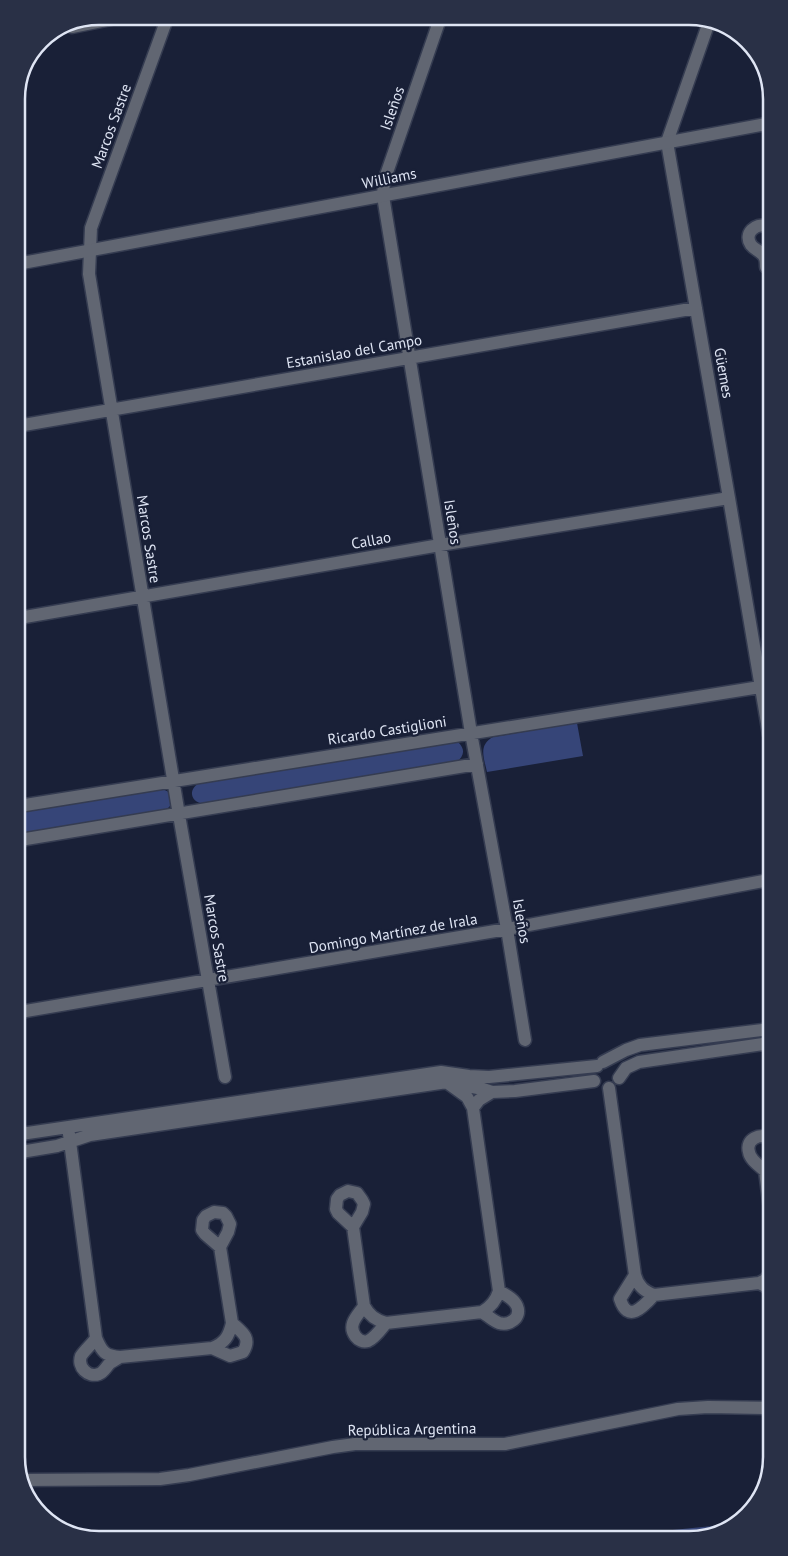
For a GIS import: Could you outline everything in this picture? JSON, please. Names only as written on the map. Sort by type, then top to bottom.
[{"type":"street","name":"Marcos Sastre","points":[[165,25],[91,228],[89,274],[142,597],[225,1077]]},
{"type":"street","name":"Isleños","points":[[439,25],[384,181],[383,196],[471,733],[507,929],[525,1040]]},
{"type":"street","name":"Güemes","points":[[707,27],[667,142],[763,705]]},
{"type":"street","name":"Williams","points":[[25,263],[763,125]]},
{"type":"street","points":[[763,226],[756,226],[750,232],[749,237],[751,245],[763,256]]},
{"type":"street","name":"Estanislao del Campo","points":[[25,425],[696,308]]},
{"type":"street","name":"Callao","points":[[25,617],[440,545],[729,498]]},
{"type":"street","name":"Ricardo Castiglioni","points":[[25,805],[760,686]]},
{"type":"street","points":[[25,839],[477,764]]},
{"type":"street","name":"Domingo Martínez de Irala","points":[[25,1011],[507,929],[763,881]]},
{"type":"street","points":[[763,1030],[640,1045],[600,1064],[594,1070],[593,1076],[594,1081],[598,1085],[603,1088],[609,1088],[615,1084],[626,1068],[639,1062],[763,1045]]},
{"type":"street","points":[[25,1133],[441,1072],[489,1077],[610,1062],[619,1071],[619,1078]]},
{"type":"street","points":[[25,1151],[57,1146],[90,1135],[447,1082],[492,1092],[594,1081]]},
{"type":"street","points":[[353,1227],[364,1306],[368,1313],[378,1321],[386,1323],[482,1312],[490,1308],[497,1298],[499,1291],[473,1108],[467,1097],[447,1082]]},
{"type":"street","points":[[609,1088],[635,1275],[638,1283],[645,1291],[654,1295],[763,1281]]},
{"type":"street","points":[[473,1108],[479,1100],[492,1092]]},
{"type":"street","points":[[68,1127],[96,1338],[100,1347],[108,1356],[120,1357],[212,1348],[222,1344],[230,1334],[232,1323],[220,1247]]},
{"type":"street","points":[[763,1135],[756,1136],[752,1139],[748,1148],[751,1157],[763,1164]]},
{"type":"street","points":[[635,1275],[620,1299],[622,1307],[628,1311],[636,1312],[654,1295]]},
{"type":"street","points":[[758,1283],[763,1285]]},
{"type":"street","points":[[482,1312],[499,1323],[508,1323],[515,1320],[518,1316],[518,1307],[511,1298],[499,1291]]},
{"type":"street","points":[[364,1306],[353,1322],[352,1329],[355,1336],[361,1341],[368,1341],[375,1336],[386,1323]]},
{"type":"street","points":[[212,1348],[230,1356],[243,1352],[247,1346],[247,1339],[232,1323]]},
{"type":"street","points":[[96,1338],[82,1356],[80,1362],[82,1369],[88,1374],[95,1375],[100,1373],[111,1362],[120,1357]]},
{"type":"street","name":"República Argentina","points":[[29,1480],[160,1479],[355,1444],[505,1444],[678,1409],[708,1407],[763,1408]]},
{"type":"shaded area","points":[[577,723],[583,756],[487,772],[483,752],[485,744],[493,737]]},
{"type":"shaded area","points":[[458,742],[463,750],[461,758],[456,763],[204,804],[195,801],[192,794],[194,788],[201,782]]},
{"type":"shaded area","points":[[160,789],[168,791],[172,796],[172,803],[167,809],[25,834],[25,812]]},
{"type":"shaded area","points":[[715,1526],[704,1530],[663,1531]]}]
